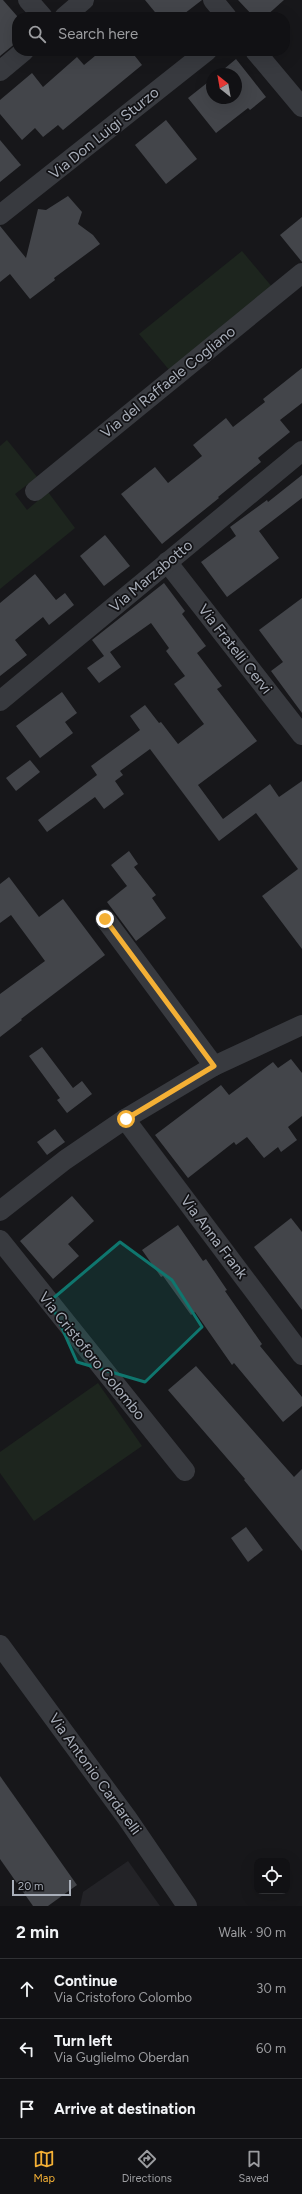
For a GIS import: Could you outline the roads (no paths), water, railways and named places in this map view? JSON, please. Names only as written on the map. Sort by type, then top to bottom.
[{"type":"street","points":[[28,0],[39,12]]},
{"type":"street","points":[[70,12],[84,0]]},
{"type":"street","points":[[213,0],[223,12]]},
{"type":"street","points":[[0,71],[18,56]]},
{"type":"street","name":"Via Don Luigi Sturzo","points":[[0,215],[201,56]]},
{"type":"street","points":[[259,56],[302,107]]},
{"type":"street","name":"Via del Raffaele Cogliano","points":[[34,491],[302,273]]},
{"type":"street","name":"Via Marzabotto","points":[[0,701],[302,451]]},
{"type":"street","name":"Via Fratelli Cervi","points":[[167,562],[302,735]]},
{"type":"street","points":[[105,919],[214,1066]]},
{"type":"street","points":[[2,1206],[65,1160],[126,1119],[214,1066],[300,1029]]},
{"type":"street","name":"Via Anna Frank","points":[[126,1119],[302,1355]]},
{"type":"street","name":"Via Cristoforo Colombo","points":[[0,1240],[184,1471]]},
{"type":"street","name":"Via Antonio Cardarelli","points":[[0,1644],[127,1818],[188,1906]]}]
